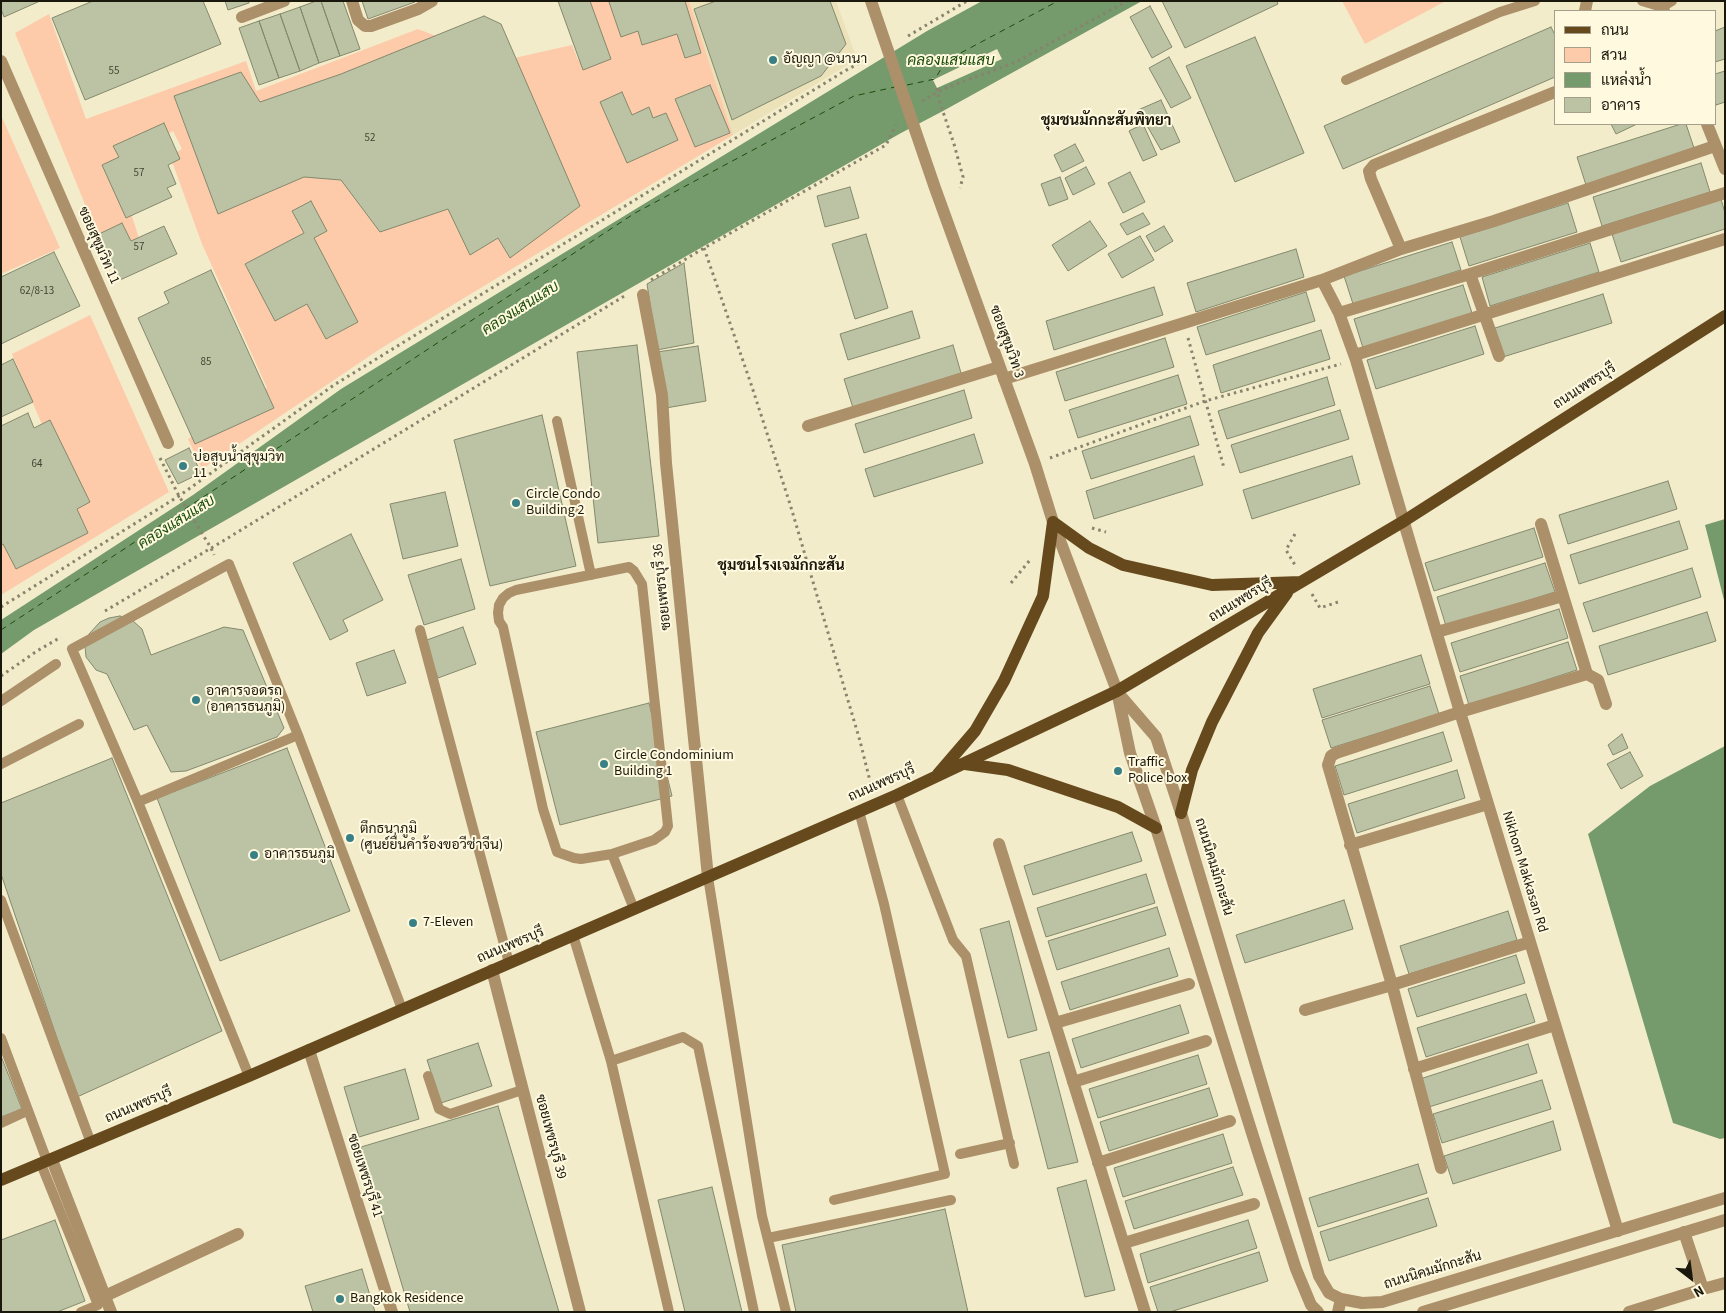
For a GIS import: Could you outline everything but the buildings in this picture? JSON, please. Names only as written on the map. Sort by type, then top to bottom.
[{"type":"main road","name":"ถนนเพชรบุรี","points":[[1,1180],[249,1076],[876,804],[965,764],[1116,691],[1404,521],[1725,316]]},
{"type":"main road","points":[[936,776],[975,731],[1008,672],[1043,596],[1053,522],[1089,548],[1132,567],[1212,585],[1302,582]]},
{"type":"main road","points":[[1181,813],[1192,770],[1212,722],[1258,633],[1290,589]]},
{"type":"main road","points":[[965,764],[1008,770],[1118,807],[1156,828]]},
{"type":"street","points":[[242,17],[284,1]]},
{"type":"street","points":[[352,1],[358,20],[365,26],[371,26],[418,9],[432,1]]},
{"type":"street","name":"ซอยสุขุมวิท 3","points":[[872,1],[935,188],[1035,464],[1053,522],[1116,691]]},
{"type":"street","name":"ซอยสุขุมวิท 11","points":[[1,61],[168,443]]},
{"type":"street","points":[[1401,249],[1370,179],[1369,171],[1374,165],[1554,92]]},
{"type":"street","points":[[1707,125],[1725,169]]},
{"type":"street","points":[[808,426],[1184,323],[1322,280],[1401,249],[1494,221],[1715,146]]},
{"type":"street","points":[[1340,313],[1725,193]]},
{"type":"street","points":[[1356,358],[1725,238]]},
{"type":"street","points":[[1470,274],[1499,356]]},
{"type":"street","name":"Nikhom Makkasan Rd","points":[[1322,280],[1340,313],[1356,358],[1460,712],[1618,1231]]},
{"type":"street","name":"ซอยเพชรบุรี 36","points":[[644,289],[662,395],[666,463],[708,877]]},
{"type":"street","points":[[1541,524],[1587,674],[1598,680],[1606,704]]},
{"type":"street","points":[[1437,632],[1564,596]]},
{"type":"street","points":[[1441,1168],[1392,985],[1328,765],[1331,756],[1336,753],[1460,712],[1587,674]]},
{"type":"street","points":[[1116,691],[1130,753],[1156,828],[1296,1269],[1311,1305],[1318,1312]]},
{"type":"street","name":"ถนนนิคมมักกะสัน","points":[[1116,691],[1156,737],[1181,813],[1319,1276],[1329,1293],[1341,1299],[1362,1303],[1382,1302],[1725,1198]]},
{"type":"street","points":[[1350,845],[1488,804]]},
{"type":"street","points":[[999,844],[1145,1312]]},
{"type":"street","points":[[1305,1010],[1530,942]]},
{"type":"street","name":"ซอยเพชรบุรี 39","points":[[492,970],[580,1312]]},
{"type":"street","points":[[1055,1023],[1189,984]]},
{"type":"street","points":[[1414,1069],[1555,1025]]},
{"type":"street","points":[[1072,1082],[1206,1041]]},
{"type":"street","name":"ซอยเพชรบุรี 41","points":[[308,1050],[392,1312]]},
{"type":"street","points":[[1098,1163],[1230,1121]]},
{"type":"street","points":[[46,1162],[111,1312]]},
{"type":"street","points":[[1124,1243],[1254,1204]]},
{"type":"street","points":[[1423,1312],[1725,1220]]},
{"type":"street","points":[[1684,1232],[1703,1289]]},
{"type":"street","points":[[105,1296],[238,1234]]},
{"type":"street","points":[[1630,1312],[1725,1283]]},
{"type":"street","points":[[1338,1312],[1341,1299]]},
{"type":"lane","points":[[1346,80],[1500,12],[1535,1]]},
{"type":"lane","points":[[1642,1],[1666,6]]},
{"type":"lane","points":[[557,422],[591,575]]},
{"type":"lane","points":[[249,1076],[138,802],[72,650],[229,564],[298,735],[402,1009]]},
{"type":"lane","points":[[629,567],[634,571],[642,584],[668,819],[666,832],[654,840],[612,854],[581,859],[557,852],[543,809],[503,627],[499,621],[498,613],[503,598],[516,590],[591,575],[629,567]]},
{"type":"lane","points":[[420,630],[509,963]]},
{"type":"lane","points":[[1,701],[56,664]]},
{"type":"lane","points":[[1,764],[79,724]]},
{"type":"lane","points":[[138,802],[298,735]]},
{"type":"lane","points":[[897,794],[953,940],[966,956],[1014,1164]]},
{"type":"lane","points":[[834,1200],[945,1174],[884,904],[859,811]]},
{"type":"lane","points":[[612,854],[634,909]]},
{"type":"lane","points":[[708,877],[761,1206],[786,1312]]},
{"type":"lane","points":[[1,900],[91,1142]]},
{"type":"lane","points":[[573,935],[611,1061],[669,1312]]},
{"type":"lane","points":[[611,1061],[683,1037],[698,1046],[754,1312]]},
{"type":"lane","points":[[1,1038],[98,1305],[81,1312]]},
{"type":"lane","points":[[428,1076],[439,1109],[450,1114],[522,1090]]},
{"type":"lane","points":[[1,1123],[27,1111]]},
{"type":"lane","points":[[960,1154],[1010,1143]]},
{"type":"lane","points":[[768,1238],[951,1200]]},
{"type":"path","points":[[908,36],[967,1]]},
{"type":"path","points":[[1,607],[179,496],[334,385],[843,72],[863,62]]},
{"type":"path","points":[[937,88],[963,177],[960,188]]},
{"type":"path","points":[[644,289],[704,248],[790,504],[860,740],[876,804]]},
{"type":"path","points":[[103,612],[628,294]]},
{"type":"path","points":[[1184,323],[1224,468]]},
{"type":"path","points":[[1035,464],[1206,402],[1356,358]]},
{"type":"path","points":[[158,454],[179,496],[211,548]]},
{"type":"path","points":[[1089,527],[1106,532]]},
{"type":"path","points":[[1286,550],[1295,534]]},
{"type":"path","points":[[1011,583],[1030,559]]},
{"type":"path","points":[[1320,608],[1338,602]]},
{"type":"path","points":[[1,676],[37,651],[68,633]]},
{"type":"shaded area","name":"อัญญา @นานา","points":[[689,1],[836,1],[857,59],[733,135]]},
{"type":"green space","points":[[579,1],[689,1],[733,135],[380,349],[202,469],[188,439],[267,388],[202,244],[170,156],[182,149],[173,131],[116,165],[142,248],[109,263],[15,33],[49,14],[86,119],[246,61],[256,91],[418,29],[501,61],[572,45],[578,60],[597,49]]},
{"type":"green space","points":[[1342,1],[1446,1],[1365,44]]},
{"type":"green space","points":[[1,115],[60,248],[1,274]]},
{"type":"green space","points":[[90,315],[169,492],[1,595],[1,528],[71,493],[12,354]]},
{"type":"water","name":"คลองแสนแสบ","points":[[982,1],[1142,1],[901,133],[34,630],[1,654],[1,620],[193,495],[341,389],[927,31]]},
{"type":"water","points":[[1725,519],[1725,604],[1705,525]]},
{"type":"water","points":[[1725,746],[1725,1138],[1720,1139],[1673,1123],[1588,834],[1650,786]]},
{"type":"pier","points":[[997,49],[1002,59],[937,88],[932,78],[935,79]]},
{"type":"ferry route","points":[[907,85],[935,79],[941,69],[955,56],[1058,1]]},
{"type":"ferry route","points":[[1,630],[635,213],[854,96],[895,87]]},
{"type":"place","name":"อัญญา @นานา","points":[[773,60]]},
{"type":"place","name":"บ่อสูบน้ำสุขุมวิท 11","points":[[183,466]]},
{"type":"place","name":"Circle Condo Building 2","points":[[516,503]]},
{"type":"place","name":"อาคารจอดรถ (อาคารธนภูมิ)","points":[[196,700]]},
{"type":"place","name":"Circle Condominium Building 1","points":[[604,764]]},
{"type":"place","name":"Traffic Police box","points":[[1118,771]]},
{"type":"place","name":"ตึกธนาภูมิ (ศูนย์ยื่นคำร้องขอวีซ่าจีน)","points":[[350,838]]},
{"type":"place","name":"อาคารธนภูมิ","points":[[254,855]]},
{"type":"place","name":"7-Eleven","points":[[413,923]]},
{"type":"place","name":"Bangkok Residence","points":[[340,1299]]},
{"type":"district","name":"ชุมชนมักกะสันพิทยา","points":[[1106,122]]},
{"type":"district","name":"ชุมชนโรงเจมักกะสัน","points":[[781,567]]}]
